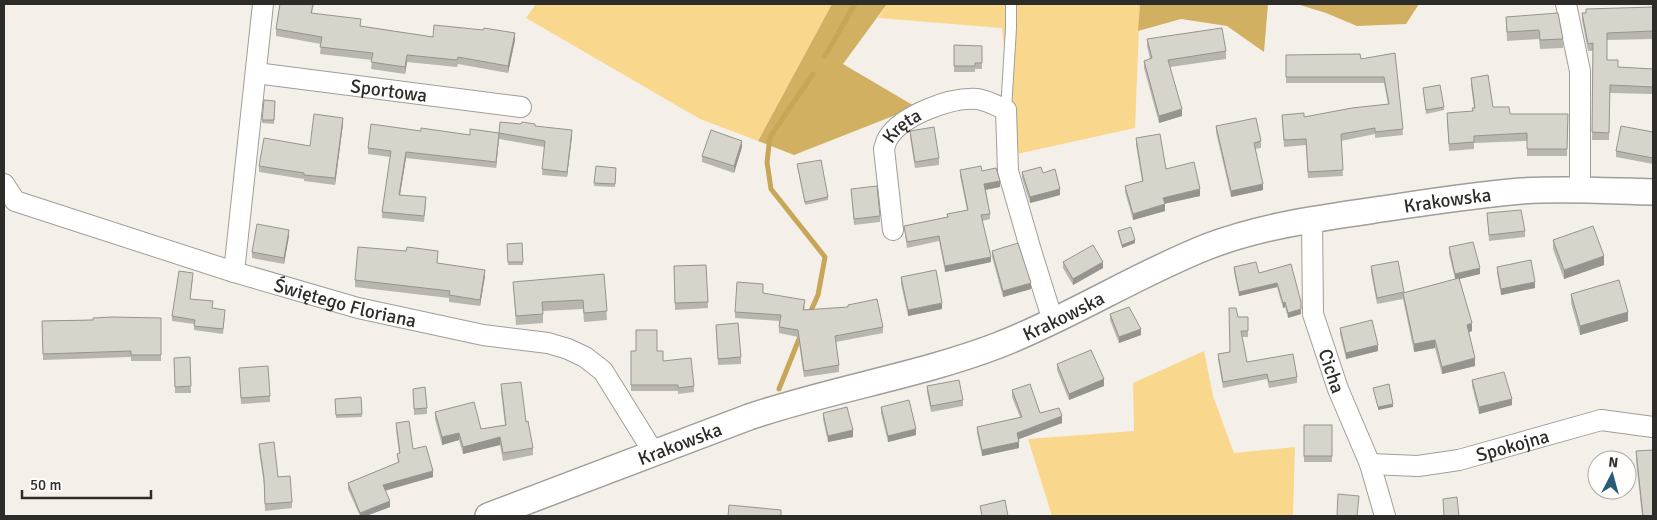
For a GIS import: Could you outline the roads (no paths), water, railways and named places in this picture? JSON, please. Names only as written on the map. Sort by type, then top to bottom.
[{"type":"street","points":[[234,272],[263,4]]},
{"type":"street","points":[[1566,4],[1580,71],[1580,190]]},
{"type":"street","name":"Sportowa","points":[[256,73],[521,107]]},
{"type":"street","name":"Kręta","points":[[893,230],[884,149],[888,139],[897,129],[911,117],[924,111],[960,101],[977,100],[991,103],[1006,110]]},
{"type":"street","points":[[1006,110],[1008,171],[1053,321]]},
{"type":"street","name":"Świętego Floriana","points":[[4,184],[15,201],[234,272],[358,308],[416,322],[483,335],[548,343],[568,349],[584,357],[603,371],[654,453]]},
{"type":"street","name":"Krakowska","points":[[488,516],[780,406],[951,361],[1000,344],[1053,321],[1156,269],[1202,249],[1260,230],[1312,219],[1490,194],[1542,190],[1653,192]]},
{"type":"street","name":"Cicha","points":[[1312,219],[1313,314],[1338,389],[1370,464],[1385,516]]},
{"type":"street","name":"Spokojna","points":[[1370,464],[1418,466],[1459,460],[1601,420],[1653,427]]},
{"type":"lane","points":[[1006,110],[1011,4]]},
{"type":"waterway","points":[[825,56],[855,4]]},
{"type":"waterway","points":[[809,315],[818,295],[825,257],[771,189],[767,162],[770,137],[813,74]]},
{"type":"waterway","points":[[779,389],[801,334]]}]
